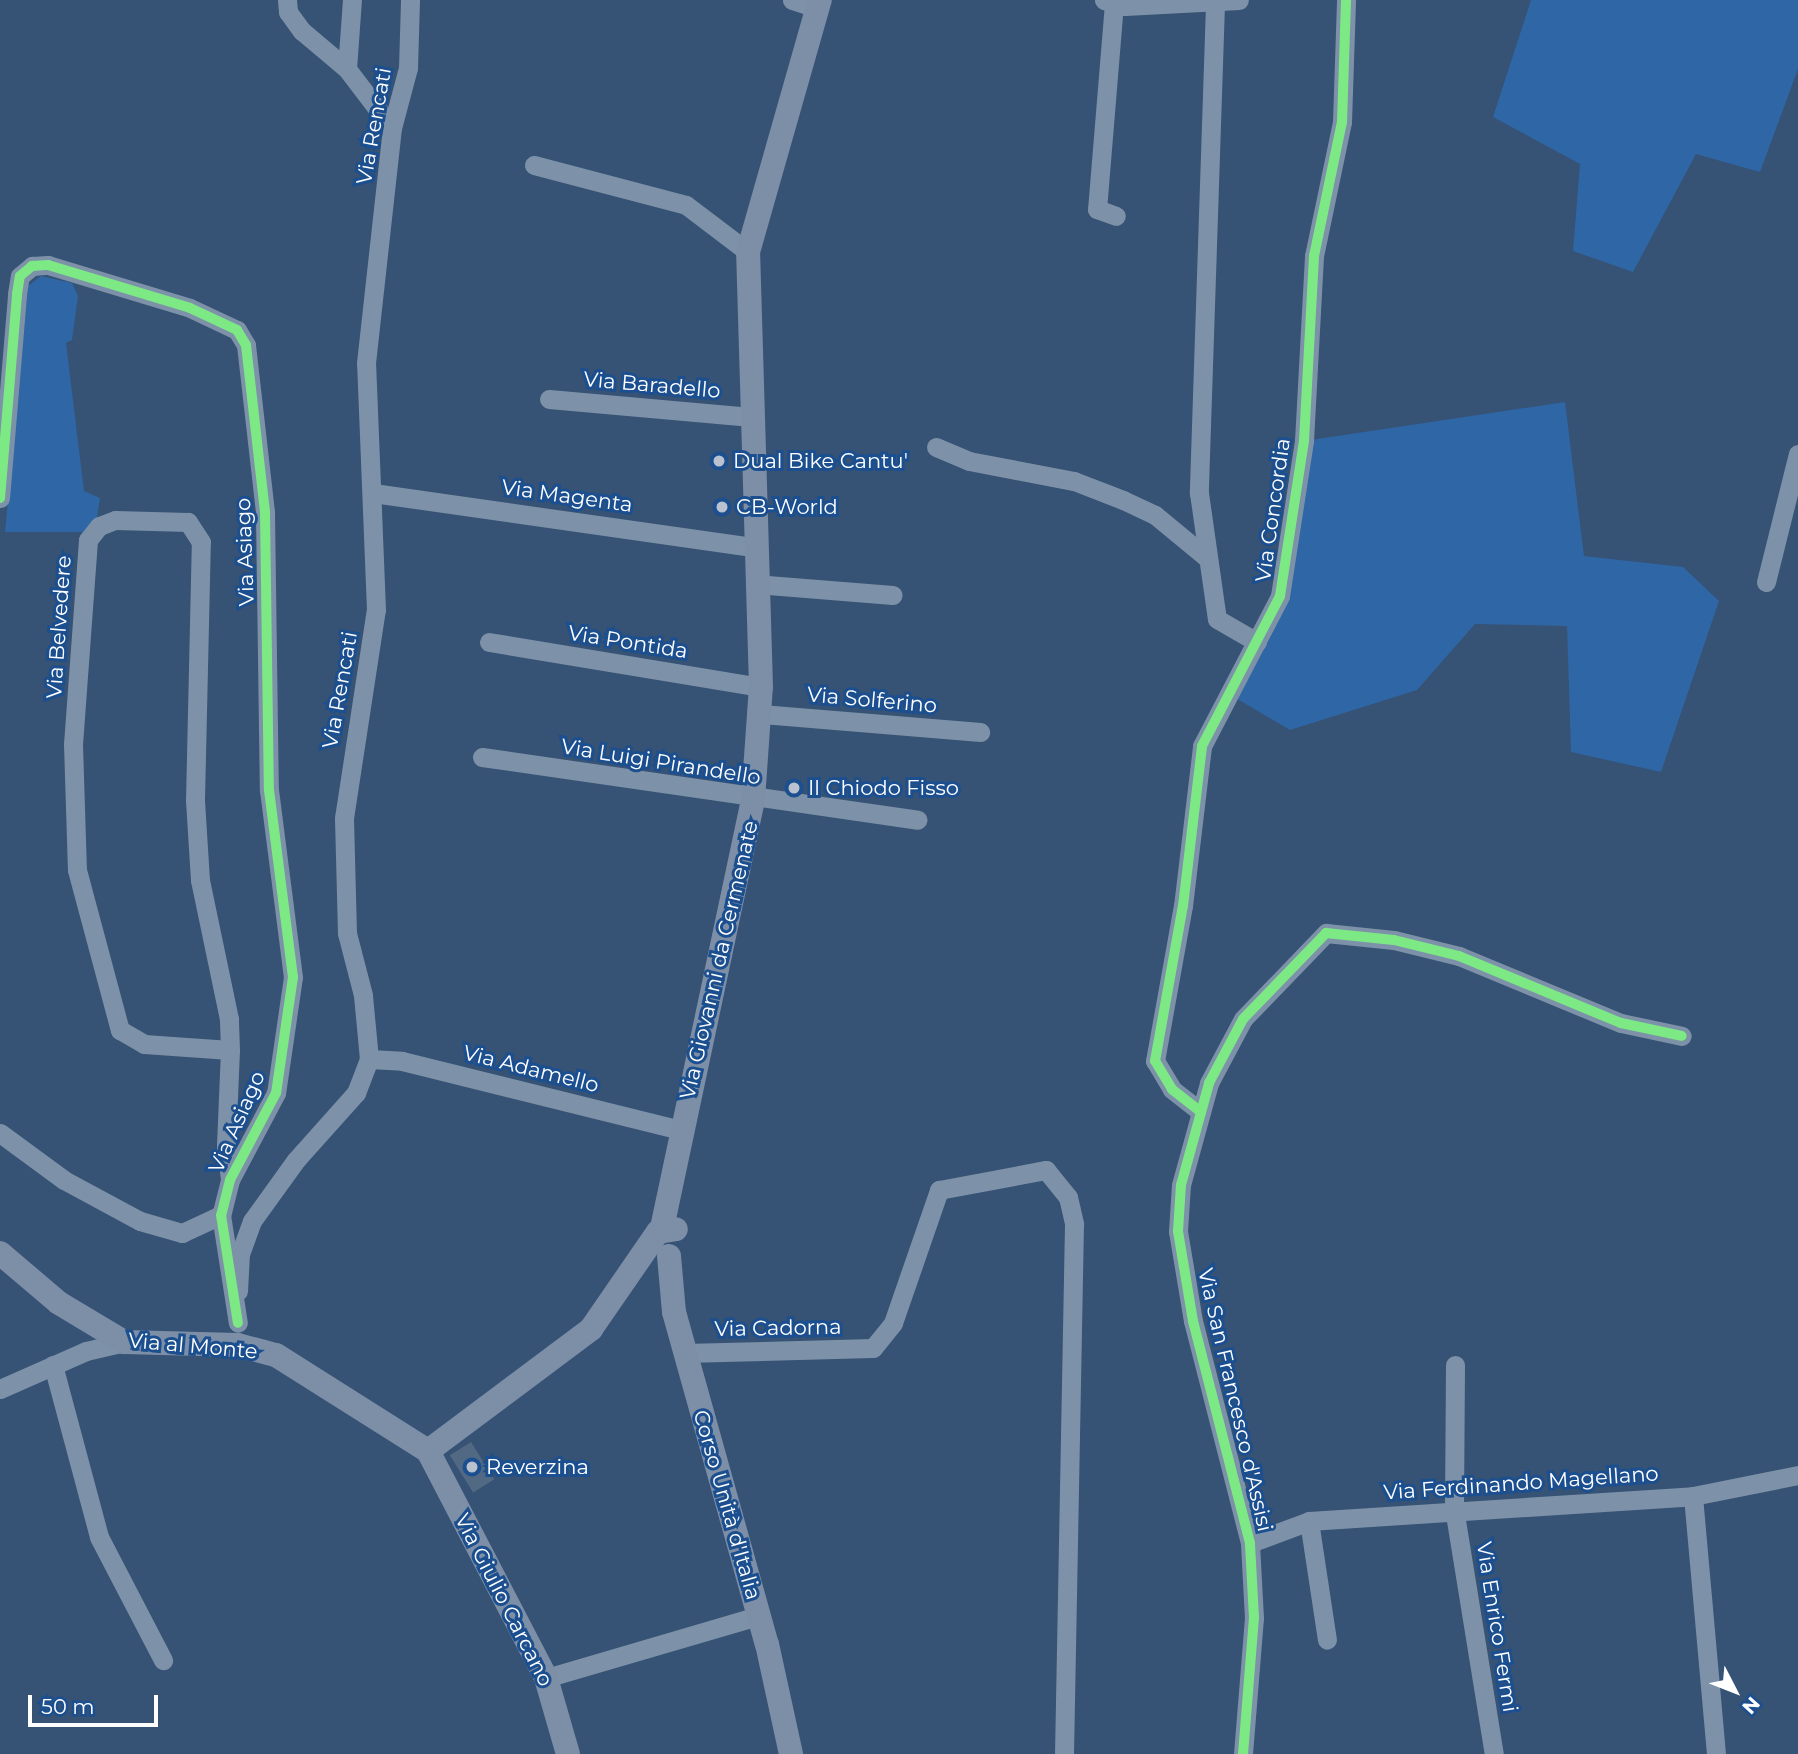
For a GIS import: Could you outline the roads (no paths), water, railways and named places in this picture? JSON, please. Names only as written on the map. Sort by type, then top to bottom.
[{"type":"main road","name":"Via Giovanni da Cermenate","points":[[428,1451],[590,1329],[666,1239],[680,1130],[741,875],[753,800],[761,714],[754,547],[748,252],[819,4]]},
{"type":"main road","name":"Corso Unità d'Italia","points":[[666,1239],[674,1312],[758,1616],[791,1754]]},
{"type":"main road","name":"Via al Monte","points":[[0,1253],[93,1336],[124,1342],[238,1334],[287,1361],[428,1451]]},
{"type":"main road","name":"Via Giulio Carcano","points":[[428,1451],[546,1678],[568,1754]]},
{"type":"street","points":[[287,0],[288,12],[302,31],[347,69],[392,128]]},
{"type":"street","points":[[347,69],[352,0]]},
{"type":"street","name":"Via Rencati","points":[[238,1334],[240,1254],[252,1222],[296,1160],[356,1093],[369,1059],[363,995],[347,933],[344,864],[354,729],[376,611],[366,363],[392,128],[408,68],[410,0]]},
{"type":"street","points":[[792,0],[819,4]]},
{"type":"street","points":[[1116,216],[1097,209],[1109,1],[1214,4],[1238,0]]},
{"type":"street","name":"Via Concordia","points":[[1201,1112],[1172,1089],[1155,1061],[1183,906],[1202,746],[1280,596],[1304,441],[1314,256],[1342,121],[1346,0]]},
{"type":"street","points":[[1214,4],[1199,434],[1206,557],[1217,619],[1257,642]]},
{"type":"street","points":[[534,165],[686,205],[748,252]]},
{"type":"street","name":"Via Asiago","points":[[0,498],[17,294],[20,276],[32,266],[48,265],[190,308],[237,330],[246,345],[265,513],[269,790],[293,977],[276,1093],[230,1180],[221,1215]]},
{"type":"street","name":"Via Baradello","points":[[549,399],[751,417]]},
{"type":"street","points":[[936,447],[969,461],[1074,481],[1123,500],[1155,515],[1206,557]]},
{"type":"street","points":[[1766,582],[1798,454]]},
{"type":"street","name":"Via Magenta","points":[[373,493],[754,547]]},
{"type":"street","name":"Via Belvedere","points":[[230,1050],[144,1044],[120,1030],[77,870],[73,744],[89,540],[99,526],[116,520],[188,522],[201,542],[194,800],[200,880],[230,1050],[230,1180]]},
{"type":"street","points":[[756,584],[893,595]]},
{"type":"street","name":"Via Pontida","points":[[489,642],[761,687]]},
{"type":"street","name":"Via Solferino","points":[[761,714],[979,732]]},
{"type":"street","name":"Via Luigi Pirandello","points":[[482,757],[753,800],[917,820]]},
{"type":"street","name":"Via San Francesco d'Assisi","points":[[1243,1754],[1254,1618],[1250,1544],[1193,1321],[1178,1231],[1181,1185],[1209,1083],[1244,1019],[1326,933],[1394,940],[1459,956],[1621,1023],[1682,1036]]},
{"type":"street","name":"Via Adamello","points":[[369,1059],[402,1061],[680,1130]]},
{"type":"street","points":[[0,1133],[64,1180],[140,1221],[182,1233],[221,1215],[238,1334]]},
{"type":"street","name":"Via Cadorna","points":[[684,1353],[873,1348],[893,1323],[939,1190],[1046,1170],[1068,1197],[1074,1224],[1065,1754]]},
{"type":"street","points":[[0,1389],[53,1365],[93,1336]]},
{"type":"street","points":[[53,1365],[99,1537],[163,1661]]},
{"type":"street","name":"Via Enrico Fermi","points":[[1455,1365],[1454,1508],[1494,1754]]},
{"type":"street","name":"Via Ferdinando Magellano","points":[[1250,1544],[1309,1521],[1454,1508],[1693,1496],[1798,1475]]},
{"type":"street","points":[[1693,1496],[1716,1754]]},
{"type":"street","points":[[1309,1521],[1327,1640]]},
{"type":"street","points":[[546,1678],[758,1616]]},
{"type":"place","name":"Dual Bike Cantu'","points":[[719,461]]},
{"type":"place","name":"CB-World","points":[[722,507]]},
{"type":"place","name":"Il Chiodo Fisso","points":[[794,788]]},
{"type":"place","name":"Reverzina","points":[[472,1467]]}]
